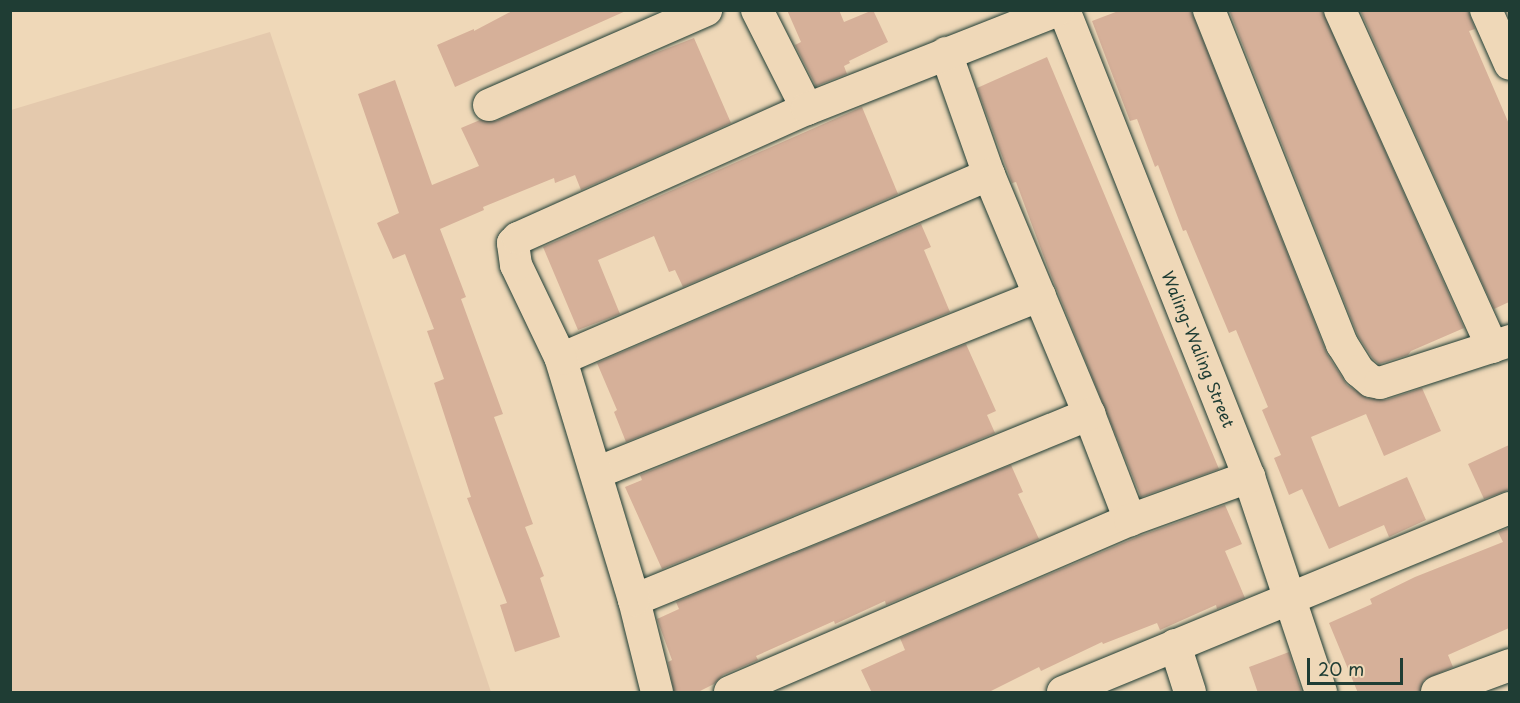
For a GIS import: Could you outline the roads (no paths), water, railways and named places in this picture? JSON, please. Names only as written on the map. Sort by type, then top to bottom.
[{"type":"street","points":[[489,105],[706,10]]},
{"type":"street","points":[[758,10],[807,109]]},
{"type":"street","points":[[657,693],[634,600],[561,359],[516,265],[513,243],[518,238],[807,109],[1058,10]]},
{"type":"street","name":"Waling-Waling Street","points":[[1064,10],[1249,477],[1321,693]]},
{"type":"street","points":[[1209,10],[1342,344],[1359,371],[1371,381],[1380,383],[1501,344],[1340,10]]},
{"type":"street","points":[[1486,10],[1509,64]]},
{"type":"street","points":[[946,53],[989,176],[1089,414],[1130,520]]},
{"type":"street","points":[[561,359],[989,176]]},
{"type":"street","points":[[596,472],[1040,296]]},
{"type":"street","points":[[634,600],[1089,414]]},
{"type":"street","points":[[730,693],[1130,520],[1249,477]]},
{"type":"street","points":[[1063,693],[1509,508]]},
{"type":"street","points":[[1175,645],[1190,693]]},
{"type":"street","points":[[1437,693],[1509,665]]}]
